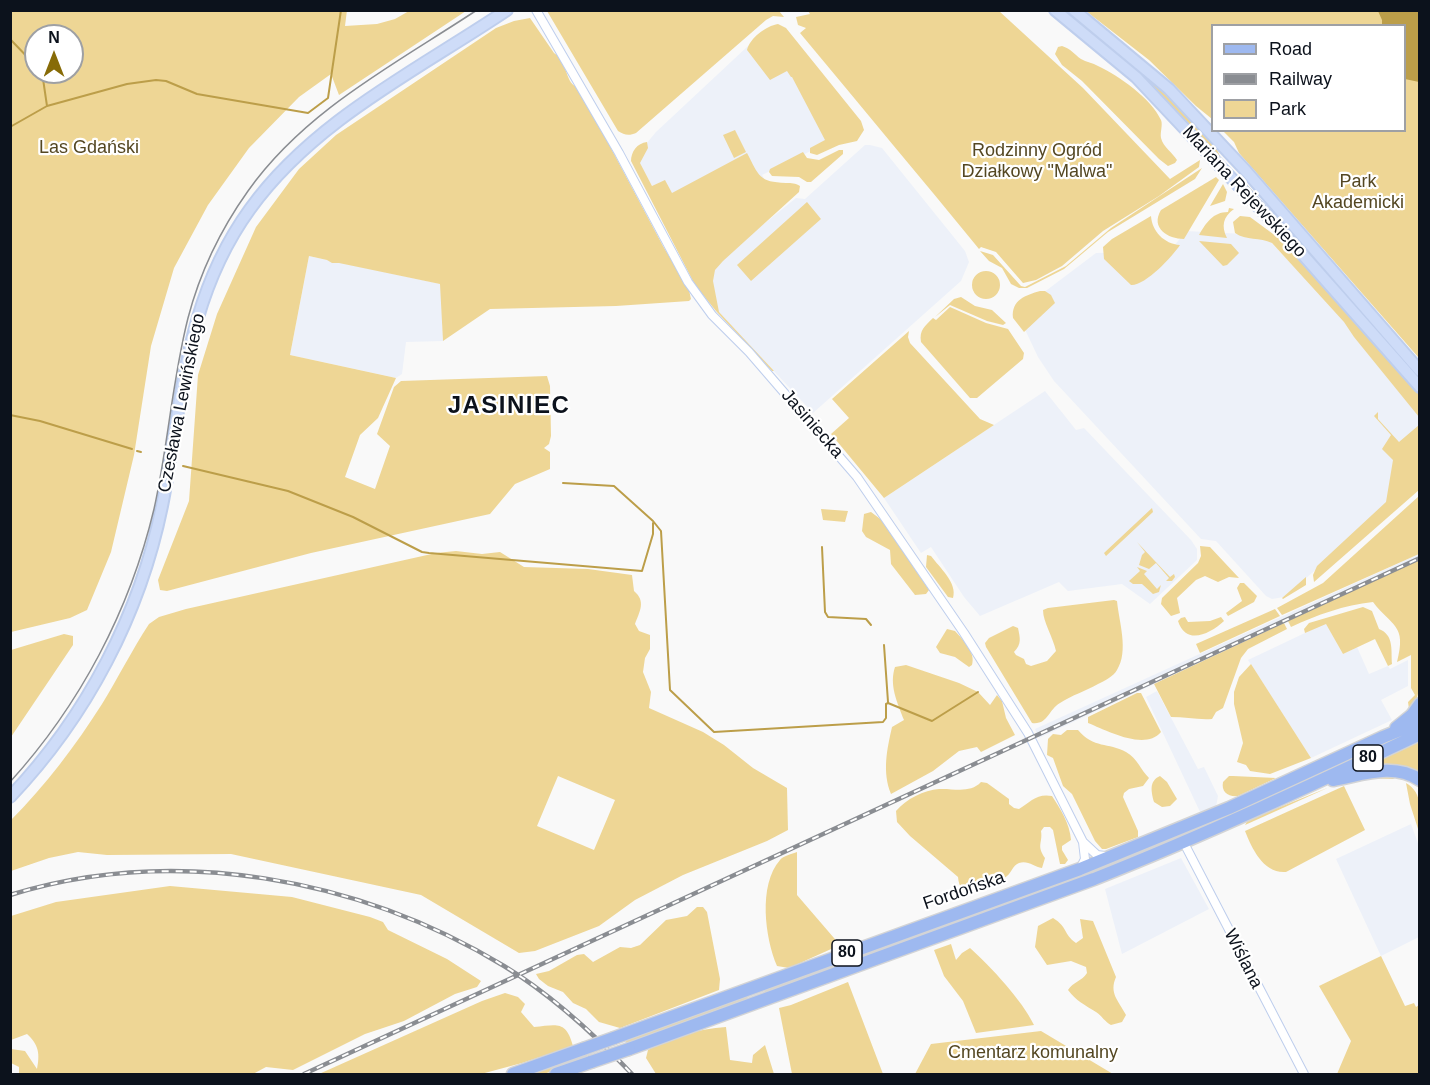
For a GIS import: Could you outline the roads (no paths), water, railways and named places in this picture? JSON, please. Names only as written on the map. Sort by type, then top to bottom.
[{"type":"main road","points":[[1383,737],[1408,719],[1419,704]]},
{"type":"main road","name":"Fordońska","points":[[513,1074],[1080,869],[1269,790],[1383,737],[1419,723]]},
{"type":"main road","name":"Fordońska","points":[[556,1074],[1085,883],[1184,843],[1419,734]]},
{"type":"main road","points":[[1317,782],[1388,771],[1401,772],[1419,780]]},
{"type":"street","name":"Czesława Lewińskiego","points":[[425,63],[494,10]]},
{"type":"street","name":"Czesława Lewińskiego","points":[[10,797],[47,754],[82,704],[114,647],[134,600],[150,554],[162,504],[193,331],[207,288],[229,242],[263,192],[302,150],[338,121],[507,10]]},
{"type":"street","name":"Jasiniecka","points":[[536,10],[619,153],[693,290],[712,315],[749,352],[857,477],[964,633],[1028,733],[1083,842]]},
{"type":"street","name":"Mariana Rejewskiego","points":[[1055,10],[1150,90],[1274,221],[1419,387]]},
{"type":"street","name":"Mariana Rejewskiego","points":[[1074,10],[1169,89],[1246,171],[1419,372]]},
{"type":"street","points":[[1083,842],[1097,855],[1118,854]]},
{"type":"street","points":[[1080,869],[1085,859],[1083,842]]},
{"type":"street","name":"Wiślana","points":[[1184,843],[1304,1074]]},
{"type":"waterway","points":[[10,127],[47,106],[127,84],[156,80],[166,81],[197,94],[308,113],[328,98],[341,10]]},
{"type":"waterway","points":[[10,39],[24,54]]},
{"type":"waterway","points":[[44,84],[47,106]]},
{"type":"waterway","points":[[10,415],[40,421],[132,449]]},
{"type":"waterway","points":[[137,451],[141,452]]},
{"type":"waterway","points":[[183,466],[288,491],[353,517],[422,552],[429,553],[642,571],[653,534],[653,523]]},
{"type":"waterway","points":[[563,483],[614,486],[661,531],[670,690],[714,732],[883,722],[886,718],[886,704],[888,703],[932,721],[978,692]]},
{"type":"waterway","points":[[822,547],[825,612],[828,617],[866,619],[871,625]]},
{"type":"waterway","points":[[884,645],[888,702]]},
{"type":"tram line","points":[[10,782],[59,721],[80,688],[99,654],[131,583],[154,509],[188,318],[205,268],[229,220],[271,162],[324,112],[384,69],[477,10]]},
{"type":"railway","points":[[304,1074],[1420,558]]},
{"type":"railway","points":[[10,895],[73,880],[136,872],[201,872],[264,878],[327,891],[389,911],[448,936],[504,966],[539,989],[572,1016],[632,1074]]},
{"type":"district","name":"JASINIEC","points":[[509,406]]},
{"type":"park label","name":"Las Gdański","points":[[89,148]]},
{"type":"park label","name":"Rodzinny Ogród Działkowy \"Malwa\"","points":[[1037,161]]},
{"type":"park label","name":"Park Akademicki","points":[[1358,192]]},
{"type":"park label","name":"Cmentarz komunalny","points":[[1033,1053]]}]
